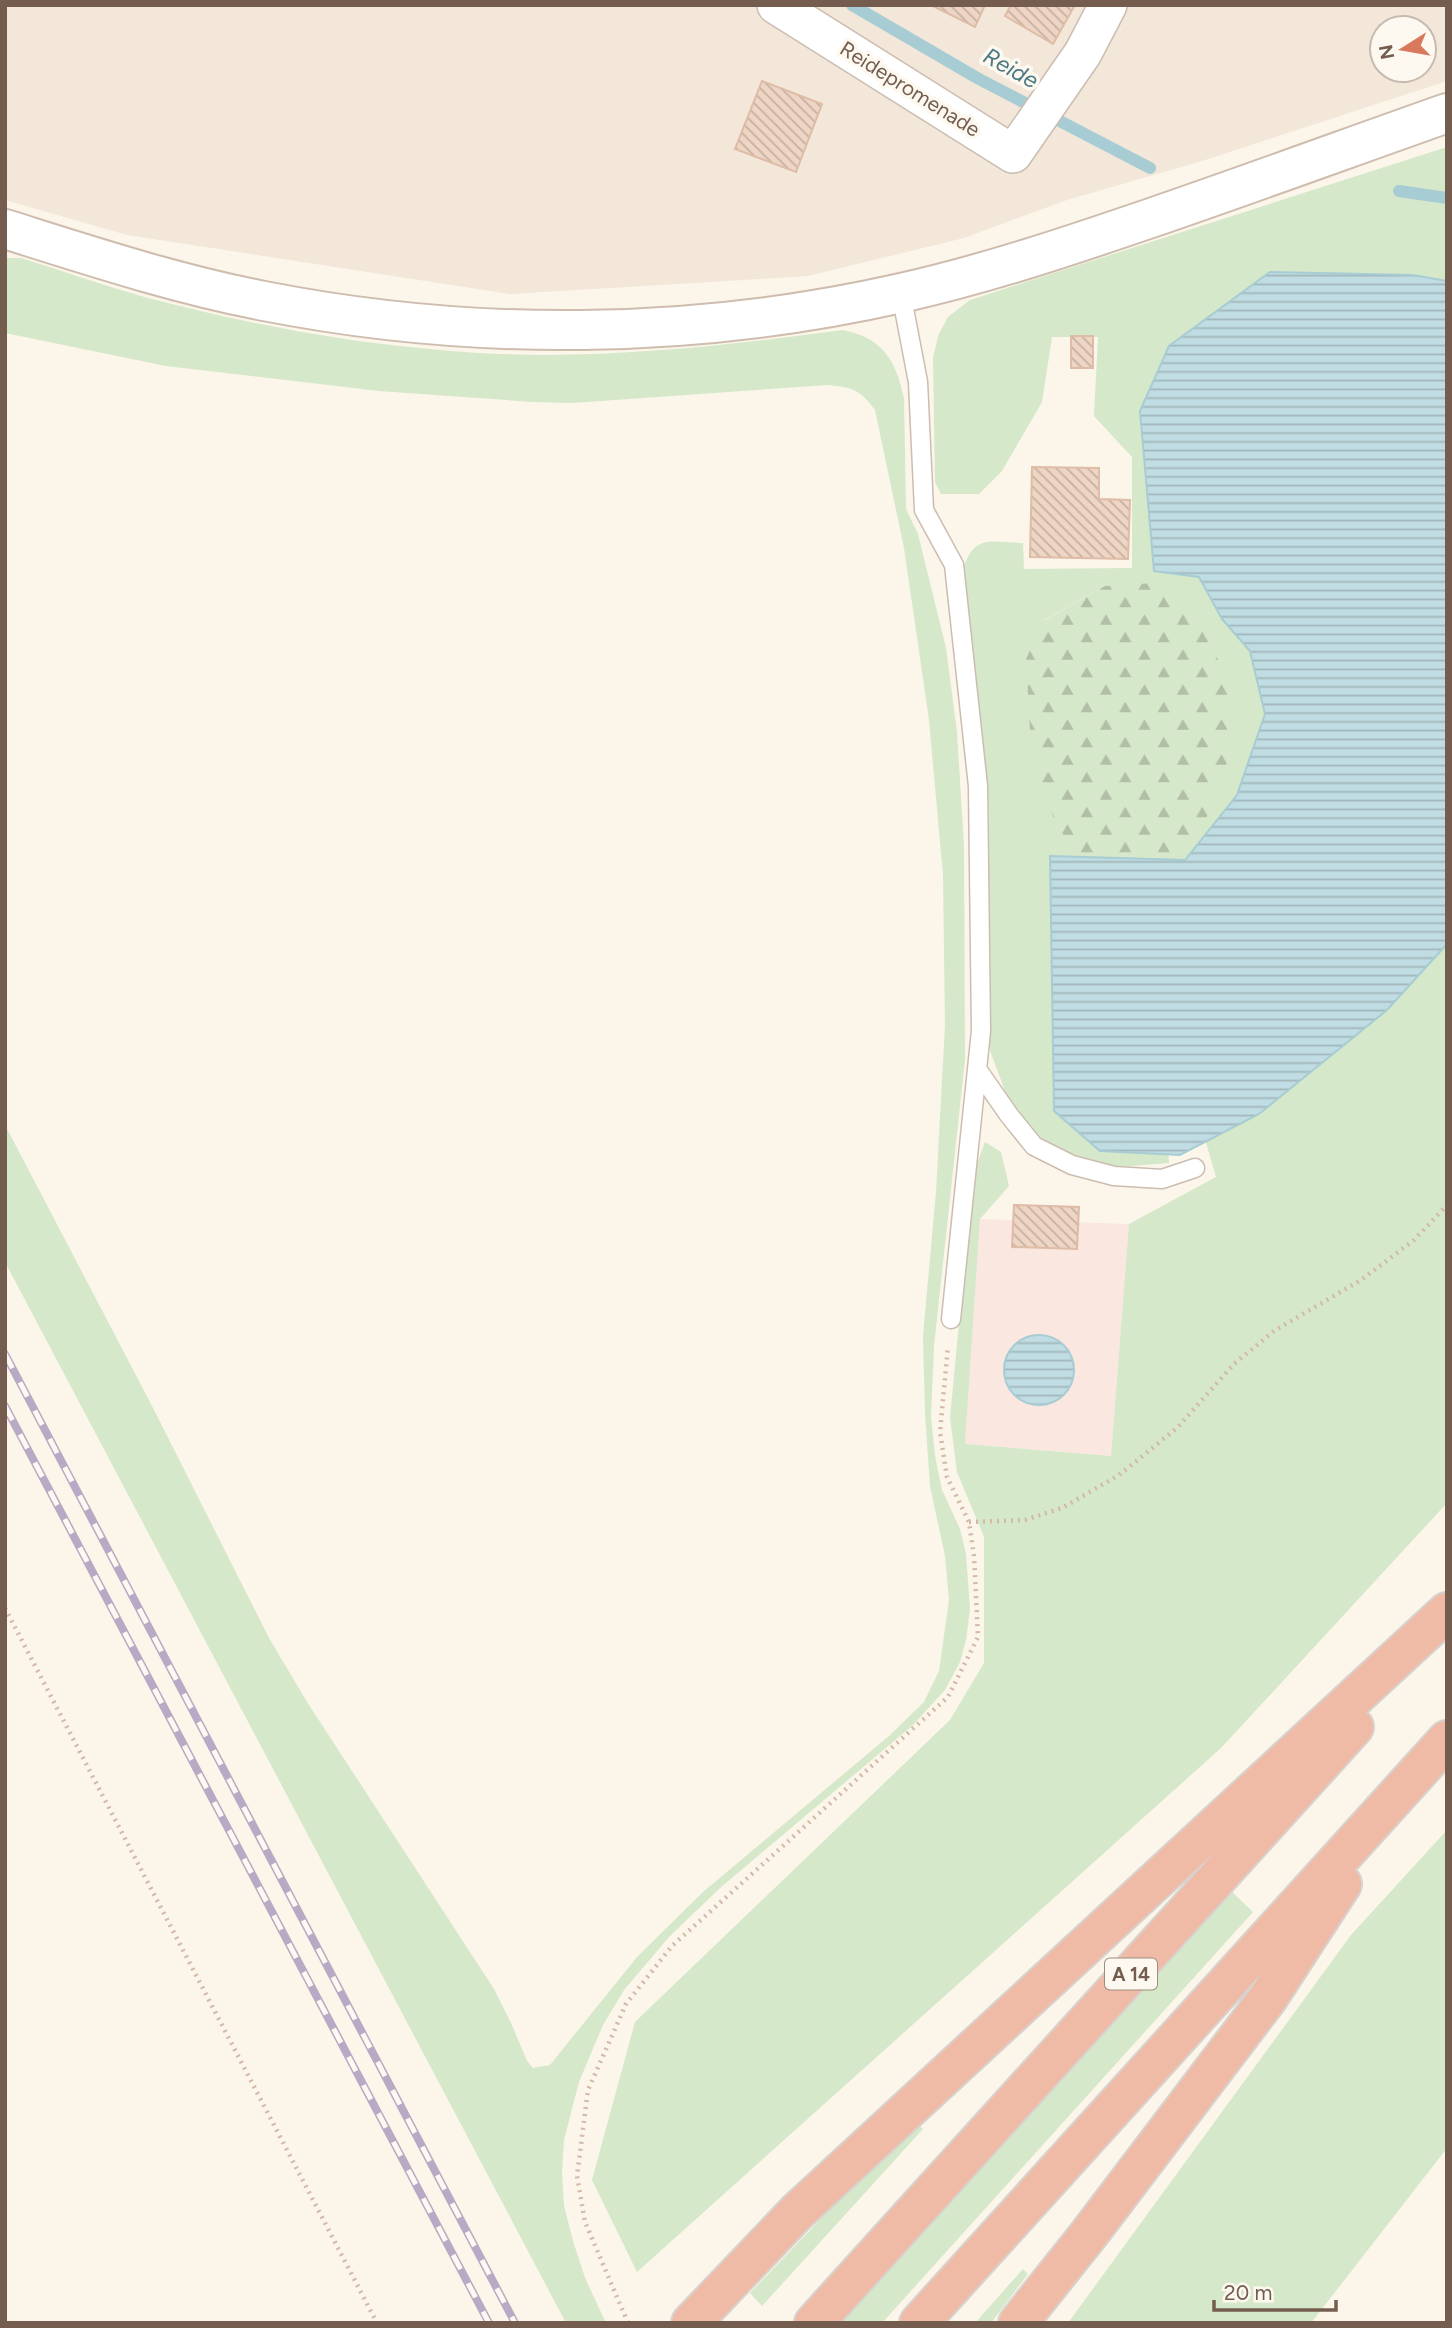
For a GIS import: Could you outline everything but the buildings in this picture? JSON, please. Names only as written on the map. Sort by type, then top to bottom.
[{"type":"highway","points":[[691,2323],[797,2212],[1447,1612]]},
{"type":"highway","name":"A 14","points":[[814,2323],[1447,1625]]},
{"type":"highway","points":[[919,2323],[1447,1740]]},
{"type":"highway","points":[[1018,2323],[1268,1998],[1404,1788]]},
{"type":"main road","points":[[5,229],[155,275],[260,300],[359,317],[464,327],[592,330],[707,323],[831,307],[901,293],[1005,266],[1447,113]]},
{"type":"street","name":"Reidepromenade","points":[[776,5],[1013,154],[1083,53],[1108,5]]},
{"type":"lane","points":[[901,293],[918,382],[924,510],[954,565],[978,786],[981,1031],[951,1319]]},
{"type":"lane","points":[[977,1069],[1034,1146],[1072,1165],[1114,1176],[1162,1179],[1195,1168]]},
{"type":"path","points":[[969,1522],[1025,1520],[1062,1508],[1119,1475],[1177,1428],[1234,1364],[1254,1347],[1274,1331],[1361,1280],[1413,1241],[1447,1205]]},
{"type":"path","points":[[628,2323],[585,2222],[577,2176],[588,2090],[626,2004],[672,1946],[948,1698],[978,1637],[975,1556],[969,1522],[947,1478],[940,1432],[951,1319]]},
{"type":"path","points":[[5,1608],[377,2323]]},
{"type":"shaded area","points":[[5,5],[1447,5],[1447,81],[1438,84],[1438,14],[1368,14],[1368,84],[1438,84],[1202,161],[1067,200],[964,238],[808,276],[510,294],[127,235],[5,200]]},
{"type":"shaded area","points":[[980,1219],[1129,1224],[1111,1456],[965,1444]]},
{"type":"green space","points":[[1447,147],[1447,289],[1231,612],[1265,673],[1273,737],[1245,822],[1195,863],[1151,869],[1105,586],[1044,620],[1026,659],[1082,867],[1168,1145],[1169,1163],[1118,1167],[1073,1160],[1034,1133],[1008,1099],[989,1048],[989,809],[962,572],[972,551],[984,542],[992,541],[1023,543],[1024,569],[1132,568],[1132,457],[1094,416],[1098,337],[1052,337],[1042,402],[1002,471],[979,494],[941,494],[935,482],[933,358],[938,336],[948,317],[970,300]]},
{"type":"green space","points":[[5,258],[21,258],[116,289],[220,316],[330,337],[440,350],[541,355],[642,352],[843,330],[878,345],[892,362],[901,385],[904,398],[906,509],[918,534],[946,648],[957,732],[964,846],[965,1060],[934,1346],[931,1416],[942,1490],[960,1529],[966,1554],[970,1609],[966,1640],[960,1662],[945,1690],[913,1725],[720,1888],[669,1937],[624,1990],[603,2025],[579,2082],[564,2140],[562,2172],[564,2206],[573,2241],[585,2278],[606,2323],[566,2323],[5,1262],[5,1125],[151,1404],[269,1638],[307,1702],[494,1989],[527,2061],[533,2068],[550,2065],[637,1957],[703,1892],[889,1736],[924,1702],[939,1671],[949,1600],[945,1556],[930,1486],[923,1336],[936,1192],[945,1025],[943,875],[929,720],[904,548],[875,410],[854,390],[827,385],[572,403],[533,402],[379,391],[166,366],[5,333]]},
{"type":"green space","points":[[1155,583],[1199,621],[1227,678],[1229,757],[1205,822],[1151,869],[1082,867],[1053,817],[1031,749],[1026,659],[1043,621],[1105,586]]},
{"type":"green space","points":[[1447,929],[1447,1503],[1221,1748],[637,2272],[592,2180],[635,2022],[950,1720],[984,1663],[984,1537],[957,1472],[950,1418],[973,1175],[985,1142],[1001,1152],[1009,1186],[980,1219],[965,1444],[1111,1456],[1129,1224],[1216,1177],[1202,1129]]},
{"type":"green space","points":[[1447,1830],[1447,2148],[1311,2323],[1068,2323],[1351,1935]]},
{"type":"green space","points":[[1232,1892],[1253,1912],[882,2323],[841,2323]]},
{"type":"green space","points":[[914,2121],[923,2129],[762,2306],[750,2293]]},
{"type":"green space","points":[[1023,2269],[1028,2274],[991,2323],[975,2323]]},
{"type":"water","points":[[1270,272],[1413,275],[1447,281],[1447,944],[1387,1010],[1259,1114],[1180,1155],[1100,1151],[1054,1111],[1050,856],[1185,860],[1237,795],[1265,714],[1250,651],[1222,619],[1199,577],[1154,571],[1140,411],[1169,346]]},
{"type":"water","points":[[1046,1335],[1059,1341],[1068,1350],[1072,1356],[1072,1384],[1064,1395],[1053,1403],[1032,1405],[1014,1395],[1006,1384],[1004,1363],[1014,1345],[1025,1337]]},
{"type":"waterway","name":"Reide","points":[[852,5],[979,79],[1150,168]]},
{"type":"waterway","name":"Reide","points":[[1399,191],[1447,198]]},
{"type":"railway","points":[[5,1354],[515,2323]]},
{"type":"railway","points":[[5,1406],[489,2323]]}]
